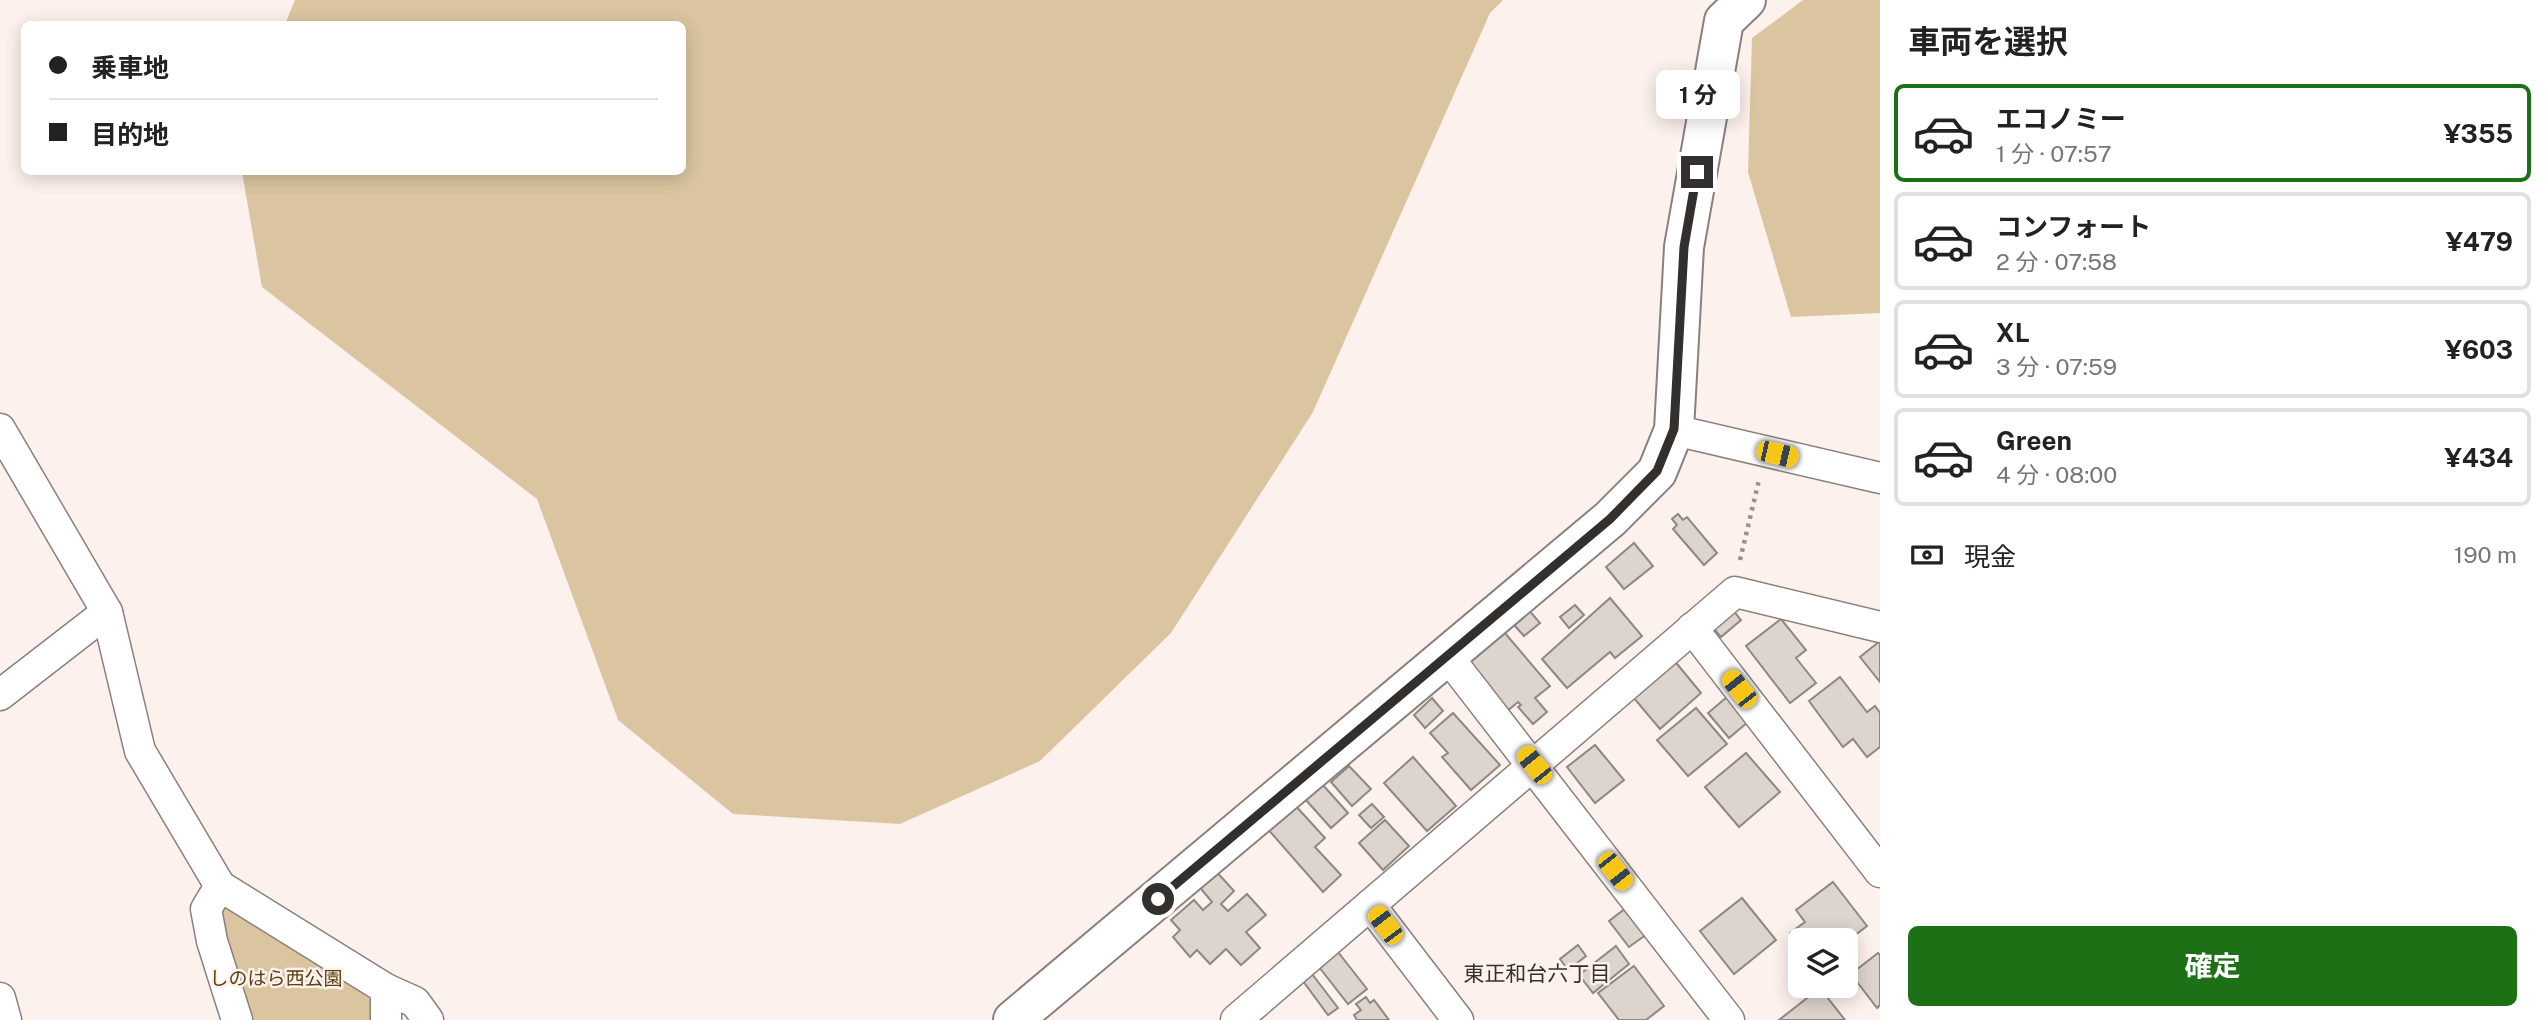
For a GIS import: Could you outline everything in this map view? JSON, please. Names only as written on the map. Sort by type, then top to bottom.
[{"type":"street","points":[[1013,1020],[1610,519],[1657,471],[1674,429],[1684,247],[1724,21],[1746,0]]},
{"type":"street","points":[[0,429],[107,612],[139,751],[220,887],[386,989],[415,1002],[428,1020]]},
{"type":"street","points":[[1674,429],[1880,478]]},
{"type":"street","points":[[1236,1020],[1735,592],[1880,626]]},
{"type":"street","points":[[0,695],[107,612]]},
{"type":"street","points":[[1692,628],[1880,872]]},
{"type":"street","points":[[1448,657],[1729,1020]]},
{"type":"street","points":[[220,887],[206,909],[212,941],[237,1020]]},
{"type":"street","points":[[1370,905],[1458,1020]]},
{"type":"street","points":[[386,989],[386,1020]]},
{"type":"street","points":[[0,998],[6,1020]]},
{"type":"path","points":[[1735,592],[1736,576],[1763,472]]},
{"type":"green space","points":[[295,0],[1503,0],[1490,13],[1313,412],[1171,633],[1040,761],[900,824],[733,814],[618,720],[537,499],[262,287],[243,175],[686,175],[686,21],[286,21]]},
{"type":"green space","points":[[1803,0],[1880,0],[1880,313],[1791,317],[1748,172],[1752,38]]},
{"type":"green space","name":"しのはら西公園","points":[[224,898],[378,992],[377,1020],[245,1020],[213,916]]},
{"type":"building","points":[[1678,514],[1683,520],[1687,517],[1717,553],[1704,565],[1673,529],[1677,525],[1672,519]]},
{"type":"building","points":[[1634,543],[1653,566],[1624,589],[1606,567]]},
{"type":"building","points":[[1610,598],[1642,636],[1615,658],[1610,652],[1567,688],[1542,659]]},
{"type":"building","points":[[1523,603],[1540,623],[1524,636],[1507,617]]},
{"type":"building","points":[[1728,604],[1741,620],[1721,637],[1707,621]]},
{"type":"building","points":[[1575,605],[1584,615],[1569,628],[1560,617]]},
{"type":"building","points":[[1781,619],[1806,650],[1796,658],[1816,683],[1790,703],[1746,646]]},
{"type":"building","points":[[1504,632],[1550,686],[1535,698],[1547,712],[1533,724],[1518,707],[1521,705],[1518,702],[1506,712],[1466,664]]},
{"type":"building","points":[[1880,641],[1880,682],[1860,657]]},
{"type":"building","points":[[1673,659],[1701,693],[1660,729],[1627,690]]},
{"type":"building","points":[[1840,677],[1867,712],[1875,706],[1880,713],[1880,747],[1867,757],[1853,739],[1843,747],[1809,701]]},
{"type":"building","points":[[1727,697],[1748,722],[1729,738],[1708,713]]},
{"type":"building","points":[[1432,698],[1443,711],[1425,728],[1414,715]]},
{"type":"building","points":[[1696,708],[1727,744],[1688,776],[1657,740]]},
{"type":"building","points":[[1453,713],[1500,765],[1471,790],[1442,757],[1448,753],[1430,733]]},
{"type":"building","points":[[1595,745],[1624,780],[1595,803],[1567,767]]},
{"type":"building","points":[[1746,753],[1780,792],[1739,827],[1705,787]]},
{"type":"building","points":[[1413,757],[1456,806],[1427,831],[1384,783]]},
{"type":"building","points":[[1349,766],[1371,789],[1352,806],[1331,782]]},
{"type":"building","points":[[1322,784],[1348,813],[1331,828],[1305,799]]},
{"type":"building","points":[[1293,803],[1325,838],[1315,847],[1341,875],[1323,892],[1266,827]]},
{"type":"building","points":[[1372,804],[1384,817],[1371,828],[1359,815]]},
{"type":"building","points":[[1385,820],[1409,846],[1383,870],[1359,843]]},
{"type":"building","points":[[1214,869],[1234,891],[1221,904],[1228,911],[1247,894],[1266,915],[1246,932],[1260,948],[1241,965],[1226,949],[1210,964],[1197,950],[1190,957],[1173,937],[1180,930],[1171,920],[1194,900],[1203,910],[1212,902],[1197,884]]},
{"type":"building","points":[[1833,882],[1867,926],[1858,933],[1858,928],[1797,928],[1805,922],[1796,910]]},
{"type":"building","points":[[1742,898],[1776,940],[1734,974],[1700,931]]},
{"type":"building","points":[[1630,905],[1650,932],[1629,947],[1609,921]]},
{"type":"building","points":[[1578,945],[1586,956],[1568,970],[1560,959]]},
{"type":"building","points":[[1616,946],[1629,964],[1593,993],[1579,975]]},
{"type":"building","points":[[1338,952],[1367,989],[1348,1004],[1319,967]]},
{"type":"building","points":[[1878,953],[1880,955],[1880,1005],[1877,1008],[1858,983],[1858,969]]},
{"type":"building","points":[[1634,966],[1664,1006],[1646,1020],[1619,1020],[1598,993]]},
{"type":"building","points":[[1309,970],[1338,1008],[1328,1015],[1300,977]]},
{"type":"building","points":[[1366,997],[1370,1003],[1374,1000],[1389,1020],[1357,1020],[1354,1015],[1361,1010],[1356,1004]]},
{"type":"building","points":[[1807,998],[1828,998],[1845,1020],[1779,1020]]},
{"type":"district","name":"東正和台六丁目","points":[[1537,974]]},
{"type":"route","points":[[1158,899],[1610,519],[1657,471],[1674,429],[1684,247],[1697,172]]}]
